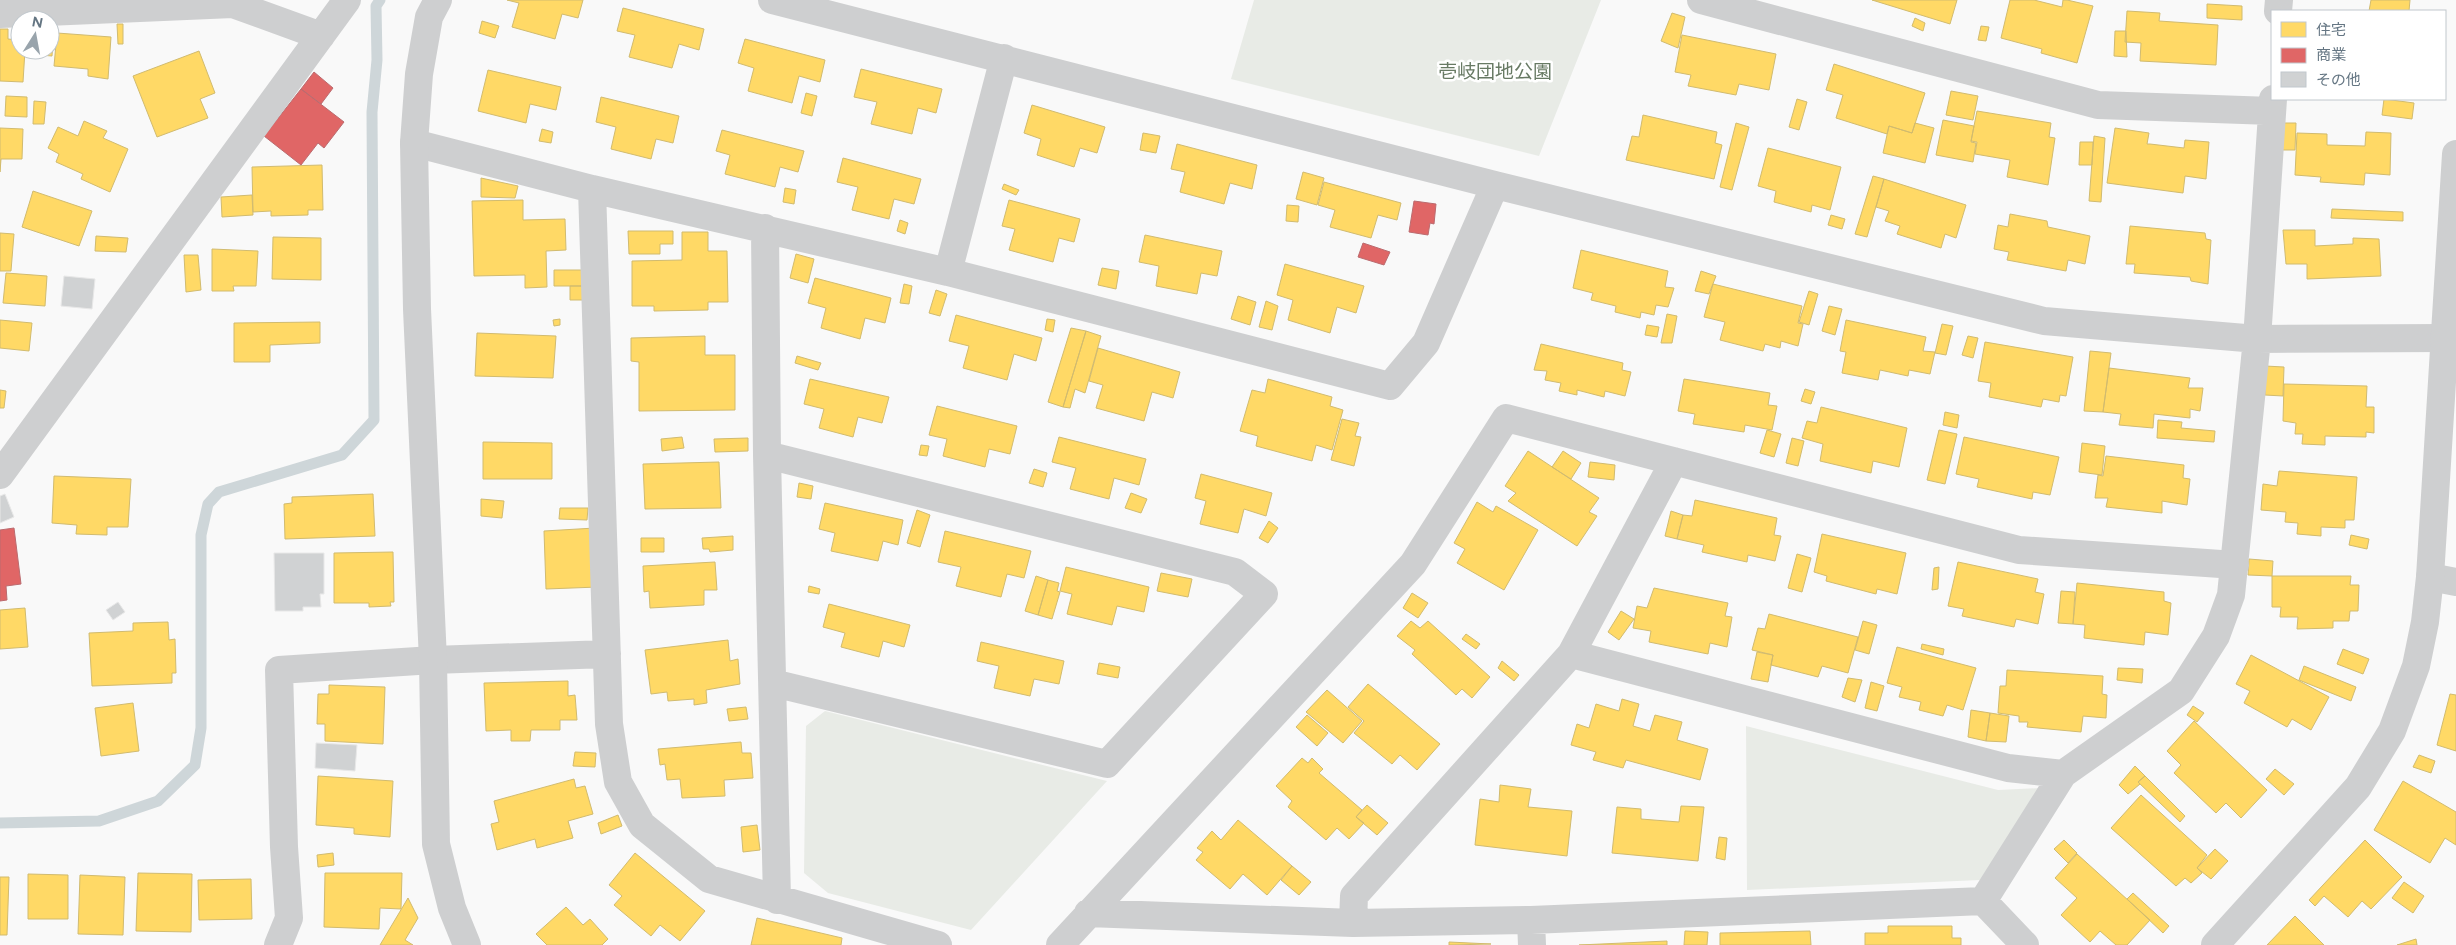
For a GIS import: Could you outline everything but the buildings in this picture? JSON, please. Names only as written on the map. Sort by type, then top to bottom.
[{"type":"street","points":[[0,475],[347,0]]},
{"type":"street","points":[[438,0],[429,17],[419,74],[414,143],[416,308],[433,660],[436,844],[452,908],[467,945]]},
{"type":"street","points":[[772,0],[1495,185],[2044,321],[2257,339],[2444,338]]},
{"type":"street","points":[[1701,0],[2098,105],[2272,105],[2257,339],[2231,595],[2216,636],[2180,692],[2063,774],[1982,901]]},
{"type":"street","points":[[0,14],[234,4],[321,36]]},
{"type":"street","points":[[948,272],[1004,58]]},
{"type":"street","points":[[414,143],[592,189],[948,272],[1390,386],[1426,343],[1495,185]]},
{"type":"street","points":[[2215,945],[2358,787],[2392,731],[2416,666],[2426,622],[2430,577],[2456,154]]},
{"type":"street","points":[[592,189],[609,724],[618,782],[642,825],[709,879],[938,945]]},
{"type":"street","points":[[765,228],[767,455],[777,900]]},
{"type":"street","points":[[1060,945],[1413,564],[1506,418],[2019,550],[2235,564]]},
{"type":"street","points":[[767,455],[1235,572],[1264,594],[1107,764],[773,683]]},
{"type":"street","points":[[1353,923],[1354,896],[1571,654],[1674,461]]},
{"type":"street","points":[[2430,577],[2456,582]]},
{"type":"street","points":[[278,945],[289,918],[284,847],[279,670],[433,660],[607,654]]},
{"type":"street","points":[[1571,654],[2008,768],[2063,774]]},
{"type":"street","points":[[1088,913],[1532,932],[1982,901],[2025,945]]},
{"type":"green space","name":"壱岐団地公園","points":[[1254,0],[1601,0],[1539,156],[1231,79]]},
{"type":"green space","points":[[825,711],[1107,781],[971,930],[828,893],[804,873],[806,726]]},
{"type":"green space","points":[[1746,726],[1998,790],[2042,788],[1980,880],[1747,890]]},
{"type":"waterway","points":[[0,823],[99,821],[158,801],[195,765],[201,728],[201,535],[208,504],[219,492],[342,455],[374,420],[372,112],[377,60],[376,6],[380,0]]}]
